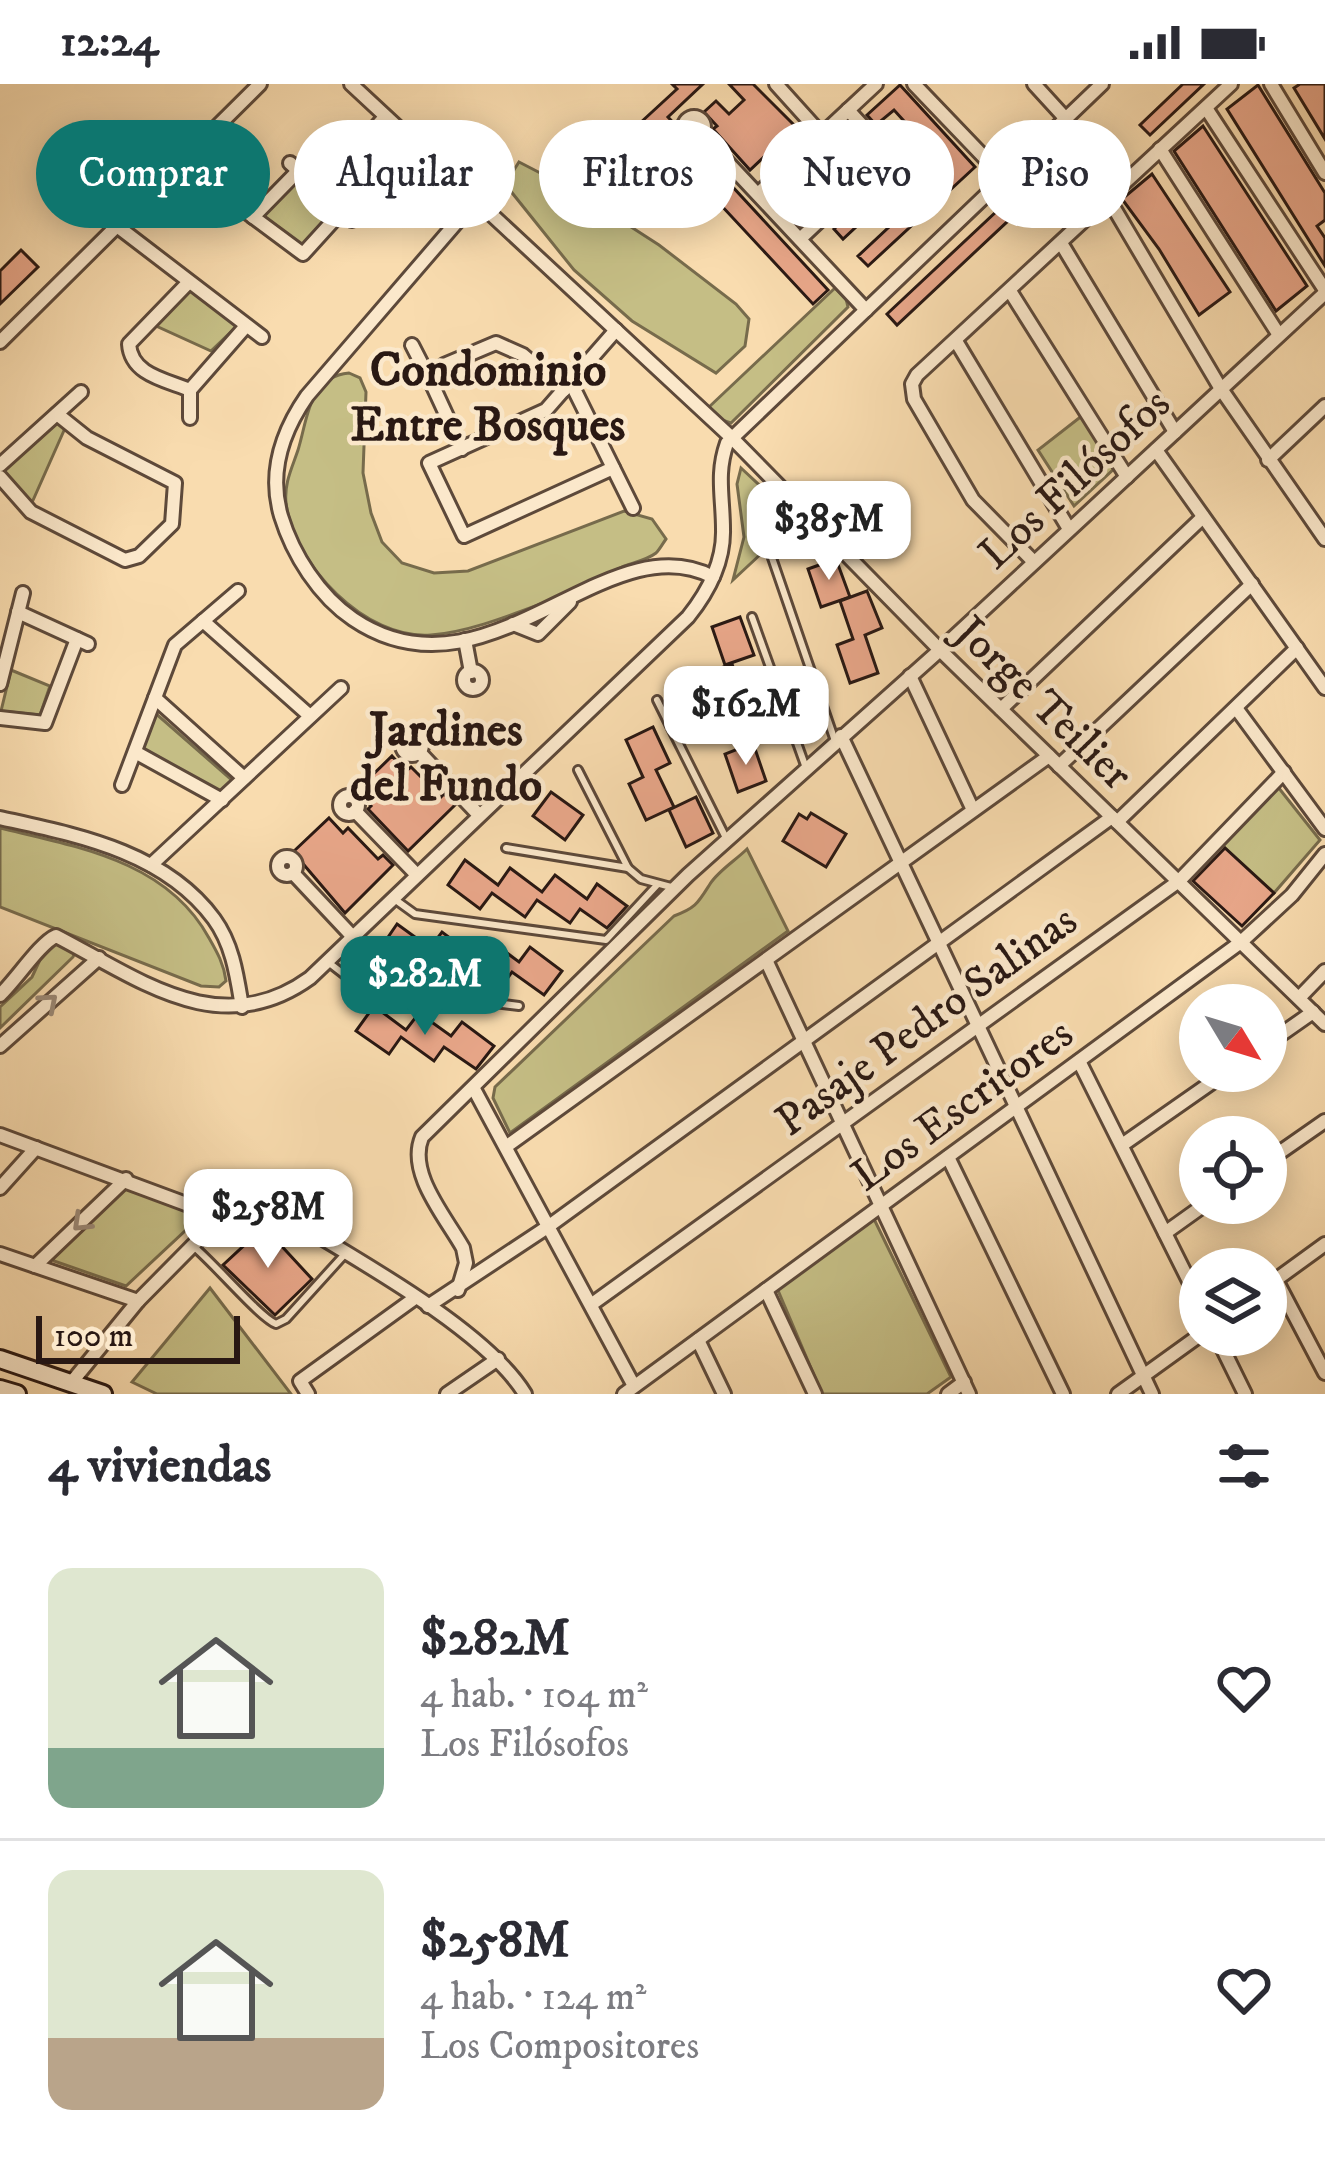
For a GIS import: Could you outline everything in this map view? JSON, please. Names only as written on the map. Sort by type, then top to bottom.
[{"type":"street","points":[[224,120],[260,84]]},
{"type":"street","name":"Jorge Teilier","points":[[351,84],[385,118]]},
{"type":"street","points":[[776,84],[808,120]]},
{"type":"street","points":[[838,120],[876,84]]},
{"type":"street","points":[[914,84],[978,151]]},
{"type":"street","points":[[1034,84],[1066,119],[1102,84]]},
{"type":"street","points":[[1131,176],[1231,84]]},
{"type":"street","points":[[1270,84],[1325,172]]},
{"type":"street","points":[[1206,107],[1325,291]]},
{"type":"street","points":[[800,239],[885,159],[882,147],[848,110]]},
{"type":"street","points":[[1160,149],[1279,335]]},
{"type":"street","points":[[270,196],[294,166]]},
{"type":"street","points":[[736,171],[866,310]]},
{"type":"street","points":[[0,995],[23,974],[49,938],[56,936],[187,1001],[242,1007],[282,996],[327,962],[688,617],[713,578],[723,546],[718,480],[732,438],[978,203]]},
{"type":"street","points":[[0,342],[115,228]]},
{"type":"street","points":[[119,228],[262,338]]},
{"type":"street","points":[[268,228],[303,254],[332,228]]},
{"type":"street","points":[[452,228],[307,396],[283,439],[275,487],[294,549],[310,574],[344,613],[389,639],[436,644],[512,624],[647,566],[688,566],[713,578]]},
{"type":"street","name":"Jorge Teilier","points":[[505,228],[732,438],[940,650],[1325,1024]]},
{"type":"street","points":[[1034,562],[973,500],[914,399],[912,384],[1077,228]]},
{"type":"street","points":[[1126,228],[1221,389],[1325,539]]},
{"type":"street","points":[[1061,243],[1175,432]]},
{"type":"street","points":[[188,283],[129,344],[138,368],[190,390]]},
{"type":"street","points":[[1010,291],[1127,477]]},
{"type":"street","name":"Los Filósofos","points":[[458,1290],[466,1264],[463,1248],[417,1166],[416,1150],[422,1136],[675,888],[940,650],[1325,291]]},
{"type":"street","points":[[190,418],[190,390],[246,326]]},
{"type":"street","points":[[613,468],[464,536],[429,463],[546,410],[616,330]]},
{"type":"street","points":[[956,341],[1069,529]]},
{"type":"street","points":[[432,385],[443,365],[496,343],[523,355],[568,387],[633,508]]},
{"type":"street","points":[[412,345],[462,449]]},
{"type":"street","points":[[0,465],[80,392]]},
{"type":"street","points":[[1268,460],[1325,406]]},
{"type":"street","points":[[0,478],[31,512],[125,560],[139,556],[172,524],[175,483],[87,438],[57,414]]},
{"type":"street","points":[[1156,450],[1325,688]]},
{"type":"street","points":[[1000,709],[1203,518]]},
{"type":"street","points":[[507,1146],[899,861],[1054,761],[1252,584]]},
{"type":"street","points":[[122,785],[175,645],[238,591]]},
{"type":"street","points":[[0,684],[23,593]]},
{"type":"street","points":[[0,718],[44,723],[82,641],[18,612]]},
{"type":"street","points":[[203,621],[310,716]]},
{"type":"street","points":[[465,640],[471,672]]},
{"type":"street","points":[[428,1306],[549,1226],[1114,819],[1297,648]]},
{"type":"street","points":[[910,676],[973,810]]},
{"type":"street","points":[[151,865],[340,688]]},
{"type":"street","points":[[154,698],[244,778]]},
{"type":"street","points":[[1236,708],[1325,829]]},
{"type":"street","points":[[838,738],[1019,1105],[1152,1394]]},
{"type":"street","points":[[135,752],[222,800]]},
{"type":"street","points":[[418,752],[478,815]]},
{"type":"street","name":"Pasaje Pedro Salinas","points":[[592,1304],[1178,881],[1283,772]]},
{"type":"street","points":[[355,812],[417,875]]},
{"type":"street","points":[[0,818],[96,842],[151,865],[214,919],[235,963],[242,1007]]},
{"type":"street","name":"Los Escritores","points":[[629,1390],[1241,942],[1292,895],[1325,854]]},
{"type":"street","points":[[293,873],[352,937]]},
{"type":"street","points":[[0,1046],[99,958]]},
{"type":"street","points":[[766,960],[967,1388],[948,1394]]},
{"type":"street","points":[[1299,998],[1325,971]]},
{"type":"street","points":[[1287,1030],[1313,1012]]},
{"type":"street","points":[[1079,1061],[1179,1261]]},
{"type":"street","points":[[474,1089],[592,1304],[629,1390]]},
{"type":"street","points":[[1121,1145],[1198,1092]]},
{"type":"street","points":[[1287,1147],[1325,1121]]},
{"type":"street","points":[[0,1135],[221,1217]]},
{"type":"street","points":[[0,1188],[36,1148]]},
{"type":"street","points":[[948,1157],[1063,1394]]},
{"type":"street","points":[[35,1266],[126,1179]]},
{"type":"street","points":[[82,1388],[138,1301],[221,1217],[251,1203],[266,1204],[428,1306],[498,1359],[525,1394]]},
{"type":"street","points":[[1165,1233],[1179,1223]]},
{"type":"street","points":[[1287,1272],[1325,1244]]},
{"type":"street","points":[[0,1254],[138,1301]]},
{"type":"street","points":[[766,1290],[815,1394]]},
{"type":"street","points":[[308,1394],[299,1381],[415,1298]]},
{"type":"street","points":[[1287,1310],[1325,1373]]},
{"type":"street","points":[[698,1340],[724,1394]]},
{"type":"street","points":[[1118,1394],[1179,1350]]},
{"type":"street","points":[[1226,1356],[1245,1394]]},
{"type":"street","points":[[0,1359],[103,1394]]},
{"type":"street","points":[[448,1394],[498,1359]]},
{"type":"street","points":[[0,1389],[17,1394]]},
{"type":"lane","points":[[771,555],[838,738]]},
{"type":"lane","points":[[752,617],[806,768]]},
{"type":"lane","points":[[657,700],[727,840]]},
{"type":"lane","points":[[578,770],[628,868]]},
{"type":"lane","points":[[506,848],[628,868],[657,885],[675,888]]},
{"type":"lane","points":[[393,898],[415,914],[597,941],[615,934],[657,885]]},
{"type":"lane","points":[[327,962],[359,986],[519,1006]]},
{"type":"lane","points":[[193,1246],[234,1282],[264,1318],[276,1324],[286,1319],[345,1254]]},
{"type":"shaded area","points":[[519,162],[539,172],[539,226],[515,196]]},
{"type":"shaded area","points":[[294,183],[294,228],[318,228],[303,246],[270,221],[270,207]]},
{"type":"shaded area","points":[[540,228],[633,228],[736,304],[749,319],[745,346],[716,373],[632,321],[574,270]]},
{"type":"shaded area","points":[[189,288],[237,326],[211,351],[154,325]]},
{"type":"shaded area","points":[[835,288],[848,307],[731,423],[719,419],[709,407]]},
{"type":"shaded area","points":[[349,373],[360,378],[366,392],[363,473],[371,513],[382,542],[402,563],[434,573],[468,571],[624,511],[652,519],[666,539],[648,558],[490,622],[431,635],[382,625],[358,612],[318,573],[292,527],[286,503],[287,482],[312,401],[325,382]]},
{"type":"shaded area","points":[[1083,415],[1116,467],[1074,506],[1038,450]]},
{"type":"shaded area","points":[[57,418],[66,426],[30,507],[0,470]]},
{"type":"shaded area","points":[[741,468],[797,520],[733,580],[744,537],[737,484]]},
{"type":"shaded area","points":[[11,670],[50,686],[40,715],[1,711]]},
{"type":"shaded area","points":[[154,712],[233,781],[221,792],[140,748]]},
{"type":"shaded area","points":[[1278,787],[1320,840],[1274,893],[1222,845]]},
{"type":"shaded area","points":[[0,828],[89,851],[145,874],[191,912],[209,938],[226,981],[219,987],[201,986],[0,907]]},
{"type":"shaded area","points":[[747,849],[788,931],[510,1133],[493,1098],[495,1087],[674,916],[696,904]]},
{"type":"shaded area","points":[[51,936],[76,950],[73,957],[0,1028],[0,1007],[32,977]]},
{"type":"shaded area","points":[[123,1187],[202,1215],[126,1286],[54,1261],[50,1253]]},
{"type":"shaded area","points":[[873,1217],[951,1377],[927,1394],[822,1394],[777,1288]]},
{"type":"shaded area","points":[[210,1288],[291,1394],[157,1394],[132,1382]]},
{"type":"building","points":[[672,84],[703,84],[668,117],[671,120],[643,120],[677,89]]},
{"type":"building","points":[[729,84],[753,84],[789,120],[760,120],[760,161],[750,170],[736,154],[736,120],[711,120],[704,112],[716,101],[729,114],[744,100]]},
{"type":"building","points":[[1183,84],[1204,84],[1150,135],[1140,125]]},
{"type":"building","points":[[1325,84],[1325,139],[1294,88]]},
{"type":"building","points":[[900,85],[932,120],[903,120],[894,110],[882,120],[867,115]]},
{"type":"building","points":[[1258,85],[1325,193],[1325,220],[1317,226],[1325,238],[1325,266],[1227,109]]},
{"type":"building","points":[[1203,126],[1307,286],[1276,311],[1174,151]]},
{"type":"building","points":[[954,144],[975,167],[954,186]]},
{"type":"building","points":[[1152,174],[1230,292],[1199,315],[1131,211],[1131,192]]},
{"type":"building","points":[[736,191],[760,216],[760,228],[771,228],[828,290],[813,304],[736,221]]},
{"type":"building","points":[[835,228],[855,228],[843,239]]},
{"type":"building","points":[[888,228],[909,228],[868,266],[858,256]]},
{"type":"building","points":[[979,228],[1001,228],[897,325],[887,314]]},
{"type":"building","points":[[21,250],[38,267],[0,304],[0,271]]},
{"type":"building","points":[[836,559],[850,597],[821,607],[808,569]]},
{"type":"building","points":[[867,591],[882,628],[865,635],[878,673],[850,683],[837,645],[853,639],[840,601]]},
{"type":"building","points":[[740,617],[754,655],[725,665],[712,627]]},
{"type":"building","points":[[732,664],[746,703],[759,698],[773,735],[745,746],[731,707],[717,712],[704,674]]},
{"type":"building","points":[[653,727],[670,763],[656,770],[674,807],[646,820],[629,784],[643,777],[626,740]]},
{"type":"building","points":[[753,743],[766,781],[738,792],[725,754]]},
{"type":"building","points":[[392,756],[455,805],[408,851],[356,791]]},
{"type":"building","points":[[551,792],[583,815],[565,840],[533,816]]},
{"type":"building","points":[[696,797],[713,833],[686,847],[669,810]]},
{"type":"building","points":[[811,813],[846,834],[826,867],[783,841],[799,814],[807,819]]},
{"type":"building","points":[[329,818],[343,833],[348,828],[378,859],[383,855],[393,865],[345,913],[293,852]]},
{"type":"building","points":[[1225,848],[1274,893],[1242,926],[1193,881]]},
{"type":"building","points":[[465,860],[498,885],[510,868],[542,892],[555,875],[587,899],[597,884],[627,906],[607,928],[580,909],[570,923],[537,900],[525,917],[492,893],[480,909],[448,885]]},
{"type":"building","points":[[397,924],[430,948],[442,932],[474,956],[487,938],[519,962],[530,947],[562,971],[544,995],[512,972],[502,986],[469,963],[457,980],[424,956],[412,972],[380,949]]},
{"type":"building","points":[[374,1006],[406,1030],[419,1013],[451,1036],[462,1022],[494,1046],[476,1069],[444,1047],[434,1061],[401,1037],[389,1054],[356,1031]]},
{"type":"building","points":[[264,1227],[312,1279],[275,1315],[223,1265]]},
{"type":"district","name":"Condominio Entre Bosques","points":[[488,396]]},
{"type":"district","name":"Jardines del Fundo","points":[[446,756]]}]
